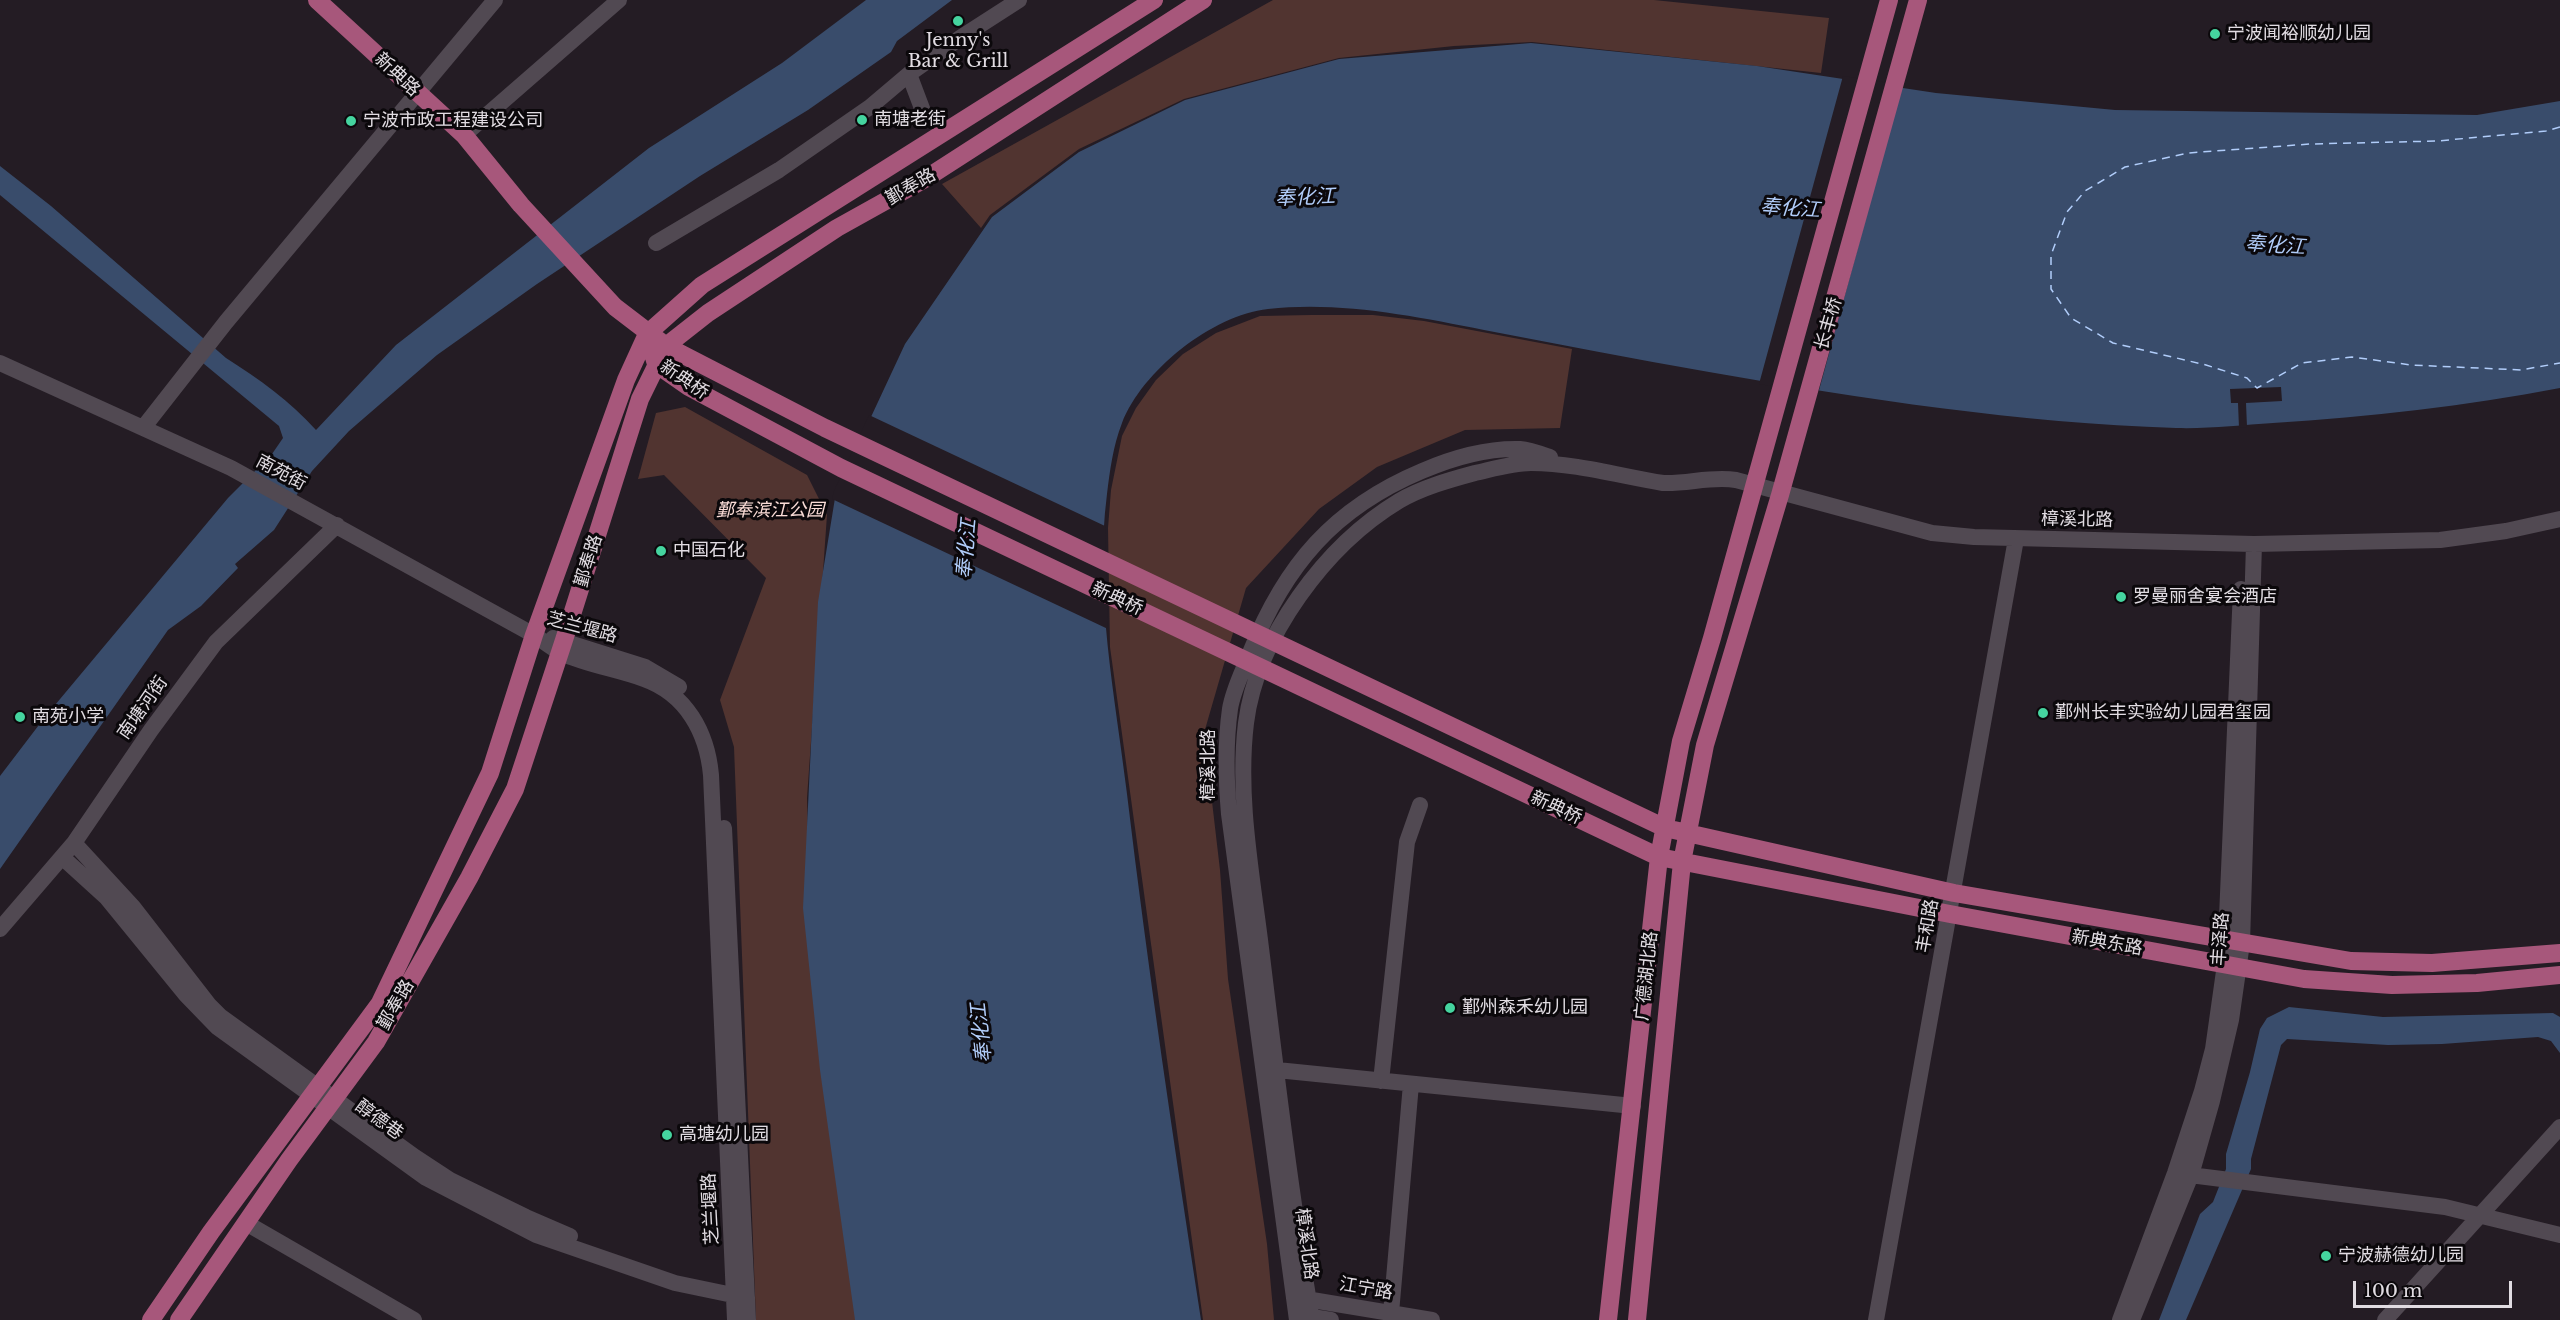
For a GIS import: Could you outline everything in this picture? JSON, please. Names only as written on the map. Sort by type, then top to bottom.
[{"type":"main road","name":"新典路","points":[[317,0],[464,135],[521,205],[615,307],[647,334]]},
{"type":"main road","name":"鄞奉路","points":[[152,1320],[211,1232],[380,1003],[490,773],[534,635],[626,380],[647,334],[702,285],[1154,0]]},
{"type":"main road","name":"鄞奉路","points":[[179,1320],[331,1102],[376,1042],[474,868],[515,789],[640,399],[666,346],[708,313],[837,228],[925,179],[1203,0]]},
{"type":"main road","name":"长丰桥","points":[[1712,638],[1888,0]]},
{"type":"main road","name":"长丰桥","points":[[1735,646],[1784,484],[1918,0]]},
{"type":"main road","name":"新典桥","points":[[647,334],[825,428],[1665,828]]},
{"type":"main road","name":"新典桥","points":[[647,334],[656,364],[689,387],[841,468],[1659,857]]},
{"type":"main road","name":"广德湖北路","points":[[1608,1320],[1659,857],[1681,741],[1712,638]]},
{"type":"main road","name":"广德湖北路","points":[[1637,1320],[1682,862],[1705,745],[1735,646]]},
{"type":"main road","name":"新典东路","points":[[1665,828],[1954,893],[2351,961],[2432,963],[2560,953]]},
{"type":"main road","name":"新典东路","points":[[1659,857],[1950,914],[2304,979],[2392,985],[2477,983],[2560,975]]},
{"type":"street","points":[[143,428],[212,340],[495,0]]},
{"type":"street","points":[[464,135],[619,0]]},
{"type":"street","points":[[656,243],[779,170],[870,107],[909,74],[1019,0]]},
{"type":"street","points":[[909,74],[926,119]]},
{"type":"street","name":"南苑街","points":[[0,363],[231,468],[534,635]]},
{"type":"street","name":"樟溪北路","points":[[1304,1318],[1229,814],[1226,779],[1227,740],[1233,696],[1266,613],[1289,576],[1308,551],[1348,512],[1392,483],[1450,459],[1499,450],[1522,449],[1600,472]]},
{"type":"street","name":"樟溪北路","points":[[1301,1298],[1277,1070],[1248,839],[1243,764],[1250,701],[1257,678],[1278,632],[1324,563],[1357,530],[1400,500],[1447,480],[1496,468],[1529,463],[1680,484],[1710,478],[1736,480],[1932,533],[1952,536],[2248,544],[2440,540],[2506,531],[2560,519]]},
{"type":"street","name":"南塘河街","points":[[0,929],[74,843],[151,730],[216,642],[337,525]]},
{"type":"street","name":"丰和路","points":[[1876,1320],[2016,539]]},
{"type":"street","name":"丰泽路","points":[[2132,1320],[2183,1174],[2232,966],[2248,544]]},
{"type":"street","name":"芝兰堰路","points":[[534,635],[646,680],[667,691],[694,719],[706,742],[711,775],[740,1291],[748,1320]]},
{"type":"street","points":[[1381,1081],[1407,842],[1420,805]]},
{"type":"street","name":"醇德巷","points":[[74,843],[133,907],[209,1005],[314,1090]]},
{"type":"street","name":"醇德巷","points":[[62,857],[106,897],[202,1014],[331,1102],[426,1178],[536,1235],[675,1283],[740,1291]]},
{"type":"street","points":[[1277,1070],[1633,1106]]},
{"type":"street","points":[[1391,1313],[1411,1084]]},
{"type":"street","points":[[2385,1320],[2560,1127]]},
{"type":"street","points":[[2183,1174],[2445,1207],[2560,1235]]},
{"type":"street","name":"丰泽路","points":[[2120,1320],[2183,1174]]},
{"type":"street","points":[[246,1223],[414,1320]]},
{"type":"street","name":"芝兰堰路","points":[[735,1320],[740,1291]]},
{"type":"street","name":"江宁路","points":[[1301,1298],[1432,1320]]},
{"type":"street","name":"江宁路","points":[[1304,1318],[1331,1320]]},
{"type":"green space","points":[[1273,0],[1654,0],[1829,18],[1821,73],[1532,42],[1454,46],[1339,58],[1184,99],[1079,149],[990,215],[981,228],[942,184]]},
{"type":"green space","points":[[1373,315],[1424,321],[1572,349],[1560,428],[1465,430],[1377,467],[1319,509],[1246,588],[1204,733],[1220,870],[1228,979],[1267,1244],[1274,1320],[1203,1320],[1110,647],[1108,528],[1111,490],[1122,436],[1136,408],[1156,380],[1183,354],[1216,333],[1260,316]]},
{"type":"green space","name":"鄞奉滨江公园","points":[[685,407],[807,475],[827,515],[807,798],[811,956],[858,1320],[756,1320],[734,747],[720,700],[766,578],[664,475],[638,479],[656,413]]},
{"type":"water","points":[[866,0],[952,0],[897,41],[891,52],[808,110],[700,176],[537,284],[437,355],[349,431],[312,471],[274,530],[235,564],[238,568],[201,606],[168,630],[0,869],[0,776],[45,717],[228,498],[272,454],[283,438],[279,426],[0,195],[0,166],[51,206],[226,358],[285,400],[316,430],[396,345],[649,148],[782,63]]},
{"type":"water","name":"奉化江","points":[[1531,43],[1757,66],[1936,93],[2115,110],[2477,115],[2560,101],[2560,388],[2381,414],[2224,427],[2176,428],[2059,421],[1883,400],[1681,367],[1431,320],[1349,308],[1268,309],[1246,313],[1202,334],[1162,366],[1145,384],[1122,423],[1114,449],[1108,485],[1103,569],[1108,644],[1144,926],[1201,1320],[855,1320],[820,1070],[803,908],[818,602],[836,492],[905,344],[992,217],[1079,152],[1185,100],[1339,59]]},
{"type":"water","points":[[2289,1007],[2383,1017],[2553,1013],[2560,1017],[2560,1053],[2551,1041],[2538,1037],[2442,1044],[2388,1045],[2287,1039],[2281,1045],[2251,1159],[2251,1169],[2186,1320],[2159,1320],[2200,1214],[2213,1202],[2226,1169],[2226,1154],[2260,1029],[2267,1018]]},
{"type":"pier","points":[[1843,76],[1902,85],[1818,394],[1759,384]]},
{"type":"pier","points":[[2281,387],[2282,401],[2246,403],[2247,427],[2239,428],[2238,403],[2231,403],[2230,389]]},
{"type":"pier","points":[[869,415],[1105,526],[1108,629],[832,499]]},
{"type":"ferry route","points":[[2560,127],[2546,131],[2437,141],[2310,144],[2188,153],[2125,167],[2085,191],[2067,212],[2051,255],[2051,289],[2071,318],[2113,343],[2206,365],[2247,378],[2257,388],[2302,363],[2352,357],[2411,365],[2521,370],[2560,363]]},
{"type":"place","name":"Jenny's Bar & Grill","points":[[958,21]]},
{"type":"place","name":"宁波闻裕顺幼儿园","points":[[2215,34]]},
{"type":"place","name":"南塘老街","points":[[862,120]]},
{"type":"place","name":"宁波市政工程建设公司","points":[[351,121]]},
{"type":"place","name":"中国石化","points":[[661,551]]},
{"type":"place","name":"罗曼丽舍宴会酒店","points":[[2121,597]]},
{"type":"place","name":"鄞州长丰实验幼儿园君玺园","points":[[2043,713]]},
{"type":"place","name":"南苑小学","points":[[20,717]]},
{"type":"place","name":"鄞州森禾幼儿园","points":[[1450,1008]]},
{"type":"place","name":"高塘幼儿园","points":[[667,1135]]},
{"type":"place","name":"宁波赫德幼儿园","points":[[2326,1256]]}]
